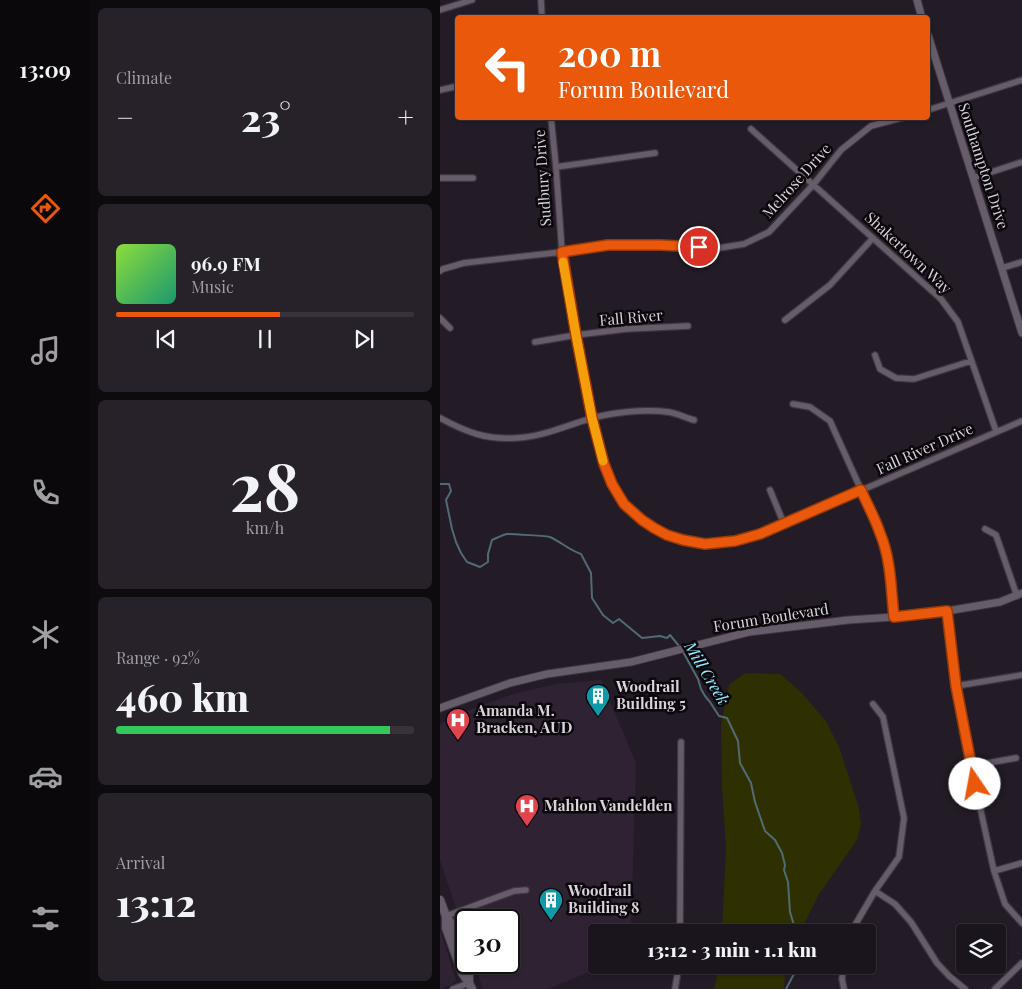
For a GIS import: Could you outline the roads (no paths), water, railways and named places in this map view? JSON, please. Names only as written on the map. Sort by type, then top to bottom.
[{"type":"main road","points":[[440,900],[446,916],[446,928],[462,973],[471,986]]},
{"type":"street","points":[[440,10],[472,0]]},
{"type":"street","points":[[540,0],[542,15]]},
{"type":"street","points":[[916,0],[921,15]]},
{"type":"street","name":"Southampton Drive","points":[[930,42],[1022,333]]},
{"type":"street","points":[[930,109],[1022,80]]},
{"type":"street","points":[[440,90],[455,87]]},
{"type":"street","name":"Sudbury Drive","points":[[551,120],[562,252],[592,418],[604,464],[612,484],[624,504],[642,520]]},
{"type":"street","name":"Melrose Drive","points":[[440,271],[464,263],[608,245],[719,248],[744,244],[769,232],[813,185],[841,150],[870,126],[893,120]]},
{"type":"street","name":"Shakertown Way","points":[[751,129],[941,299],[958,322],[996,431]]},
{"type":"street","points":[[556,166],[656,154]]},
{"type":"street","points":[[973,178],[1022,162]]},
{"type":"street","points":[[440,178],[473,178]]},
{"type":"street","points":[[785,320],[830,285],[873,238]]},
{"type":"street","points":[[1002,268],[1022,262]]},
{"type":"street","points":[[440,318],[450,328]]},
{"type":"street","name":"Fall River","points":[[535,342],[626,329],[688,326]]},
{"type":"street","points":[[875,355],[880,368],[896,378],[914,379],[971,361]]},
{"type":"street","points":[[793,404],[810,407],[830,421],[881,534],[889,570],[894,617]]},
{"type":"street","points":[[440,418],[458,428],[494,438],[534,436],[592,418],[627,412],[670,412],[694,420]]},
{"type":"street","name":"Fall River Drive","points":[[642,520],[667,535],[683,540],[705,544],[735,541],[760,534],[784,524],[1022,420]]},
{"type":"street","points":[[770,490],[784,524]]},
{"type":"street","points":[[985,529],[996,535],[1019,595]]},
{"type":"street","name":"Forum Boulevard","points":[[440,708],[492,689],[547,674],[631,662],[749,632],[947,611],[1000,602],[1019,595]]},
{"type":"street","points":[[947,611],[956,686],[994,870],[1005,904],[1022,923]]},
{"type":"street","points":[[956,686],[1022,675]]},
{"type":"street","points":[[856,924],[875,891],[899,857],[904,818],[883,717],[873,704]]},
{"type":"street","points":[[680,924],[681,742]]},
{"type":"street","points":[[971,766],[1016,758]]},
{"type":"street","points":[[994,870],[1022,863]]},
{"type":"street","points":[[446,916],[514,891],[526,890]]},
{"type":"street","points":[[875,891],[895,904],[911,922],[937,963],[948,976],[965,989]]},
{"type":"street","points":[[995,989],[1022,963]]},
{"type":"street","points":[[675,989],[678,974]]},
{"type":"street","points":[[843,974],[844,989]]},
{"type":"street","points":[[453,989],[471,986]]},
{"type":"waterway","name":"Mill Creek","points":[[440,484],[449,484],[451,491],[446,500],[452,529],[456,542],[467,562],[480,567],[488,562],[492,540],[505,534],[550,537],[581,554],[591,573],[592,598],[603,615],[613,623],[619,619],[642,638],[660,636],[667,638],[670,635],[679,646]]},
{"type":"waterway","name":"Mill Creek","points":[[682,650],[705,696],[719,716],[727,718],[738,741],[740,763],[751,783],[765,831],[775,840],[782,853],[788,882],[790,912],[794,924]]},
{"type":"waterway","name":"Mill Creek","points":[[786,989],[794,974]]},
{"type":"place","name":"Woodrail Building 5","points":[[598,717]]},
{"type":"place","name":"Amanda M. Bracken, AUD","points":[[458,741]]},
{"type":"place","name":"Mahlon Vandelden","points":[[527,827]]},
{"type":"place","name":"Woodrail Building 8","points":[[551,921]]}]
